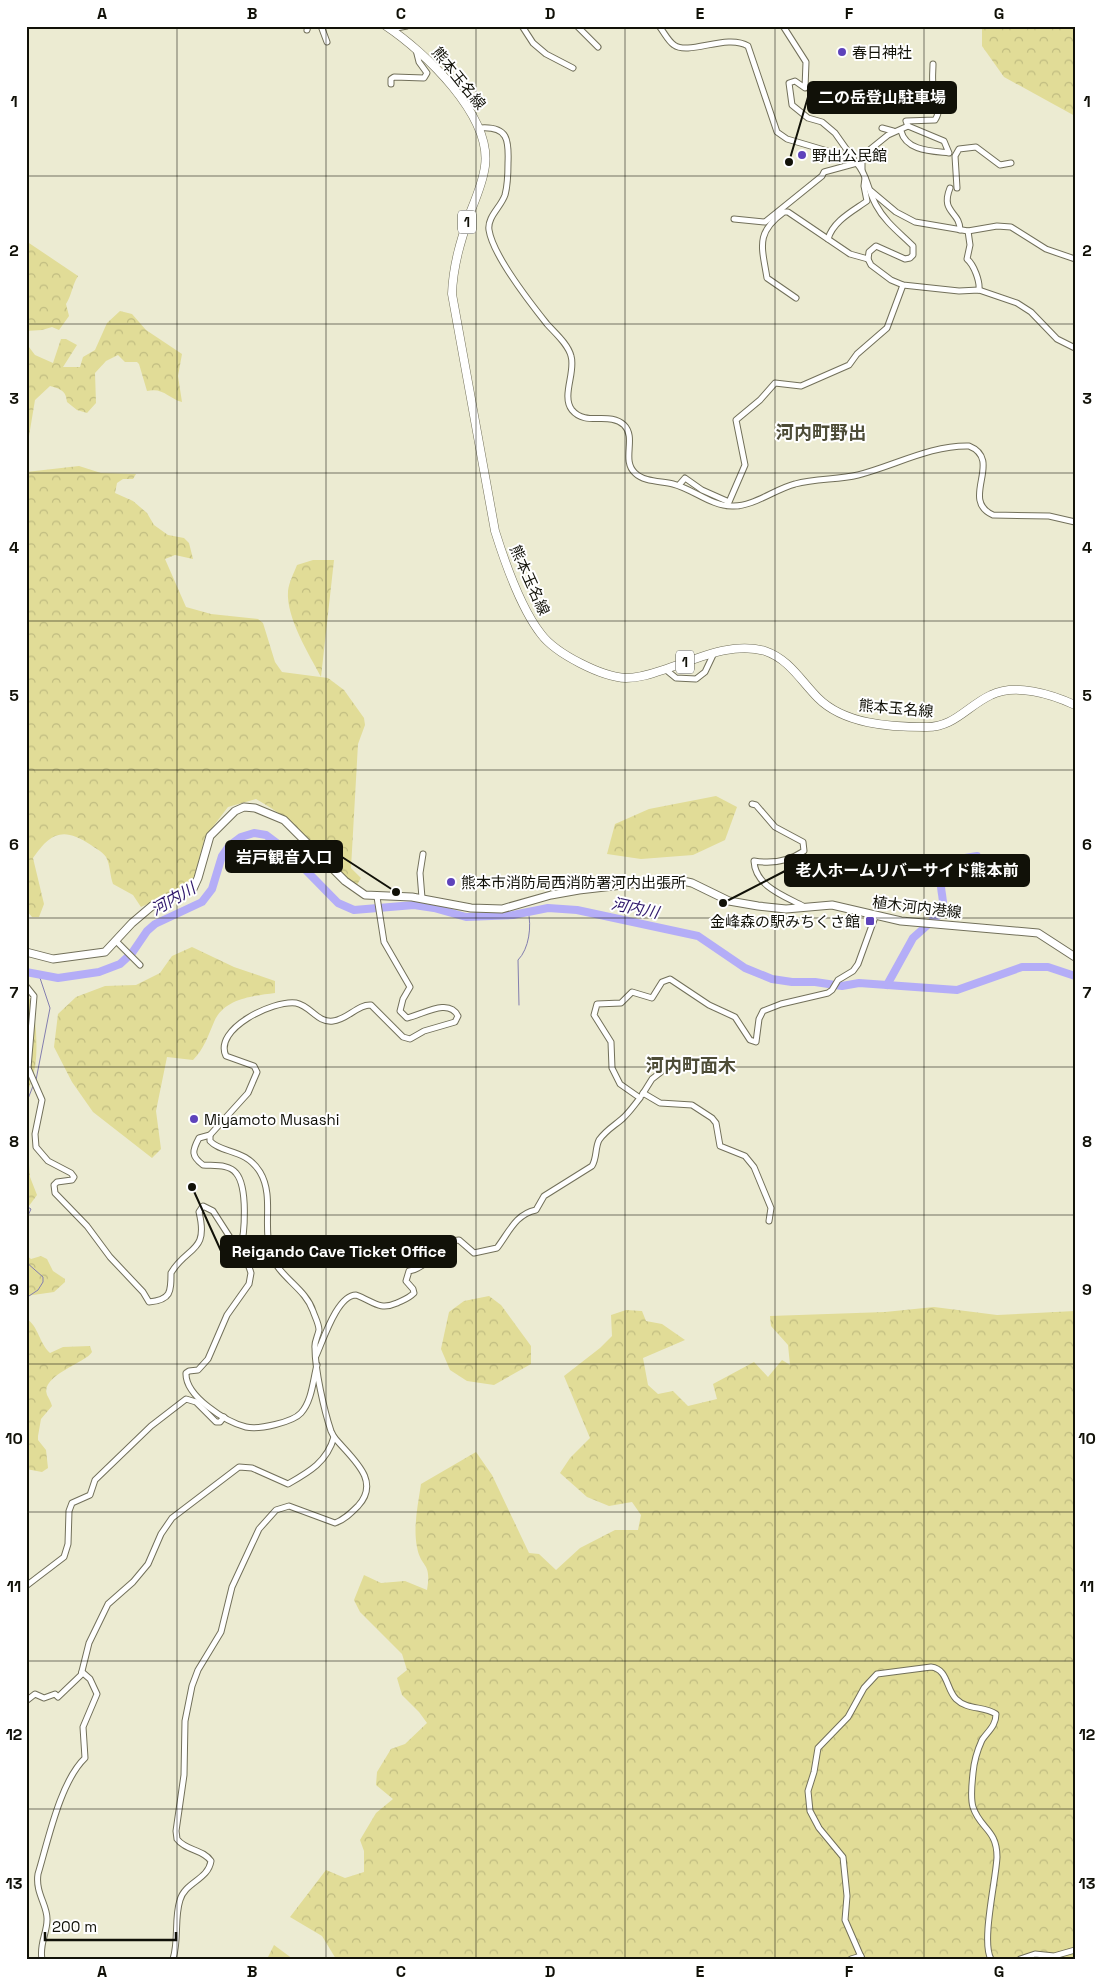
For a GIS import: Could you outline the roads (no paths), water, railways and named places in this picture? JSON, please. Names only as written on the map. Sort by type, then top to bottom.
[{"type":"main road","name":"熊本玉名線","points":[[389,27],[415,47],[465,105],[480,128],[486,150],[485,166],[453,269],[452,294],[493,526],[503,558],[529,616],[541,635],[556,648],[594,669],[613,676],[635,677],[714,653],[738,648],[768,652],[785,662],[819,699],[834,710],[846,717],[866,721],[926,727],[940,726],[957,719],[990,695],[1011,690],[1036,693],[1075,705]]},
{"type":"main road","name":"植木河内港線","points":[[26,952],[53,959],[105,952],[132,923],[152,906],[193,889],[210,836],[226,818],[244,807],[262,810],[284,820],[355,890],[377,900],[422,898],[471,908],[502,909],[579,890],[674,879],[692,883],[720,897],[741,904],[786,909],[803,906],[832,905],[875,917],[1038,933],[1075,957]]},
{"type":"street","points":[[321,26],[327,42]]},
{"type":"street","points":[[389,27],[407,26]]},
{"type":"street","points":[[522,26],[534,43],[546,54],[573,68]]},
{"type":"street","points":[[577,26],[598,47]]},
{"type":"street","points":[[659,26],[673,45],[683,48],[740,41],[748,46],[777,132],[787,139],[856,162]]},
{"type":"street","points":[[783,26],[803,57],[806,68],[805,88],[795,81],[789,83],[792,105],[808,118],[822,122],[835,133],[845,150],[854,157],[862,170],[876,205],[886,220],[913,246],[913,255],[905,259],[876,246],[869,252],[868,259],[871,265],[903,285],[959,291],[979,290],[1024,307],[1057,340],[1075,348]]},
{"type":"street","points":[[391,84],[391,78],[394,77],[424,78],[427,73],[418,62],[415,47]]},
{"type":"street","points":[[908,126],[906,121],[934,120],[937,116],[939,102],[933,84],[932,64]]},
{"type":"street","points":[[862,170],[862,156],[888,135],[908,126]]},
{"type":"street","points":[[900,131],[906,142],[913,146],[950,153],[944,141],[908,126]]},
{"type":"street","points":[[480,128],[496,128],[501,132],[510,149],[508,182],[505,194],[492,217],[489,230],[494,245],[518,287],[568,348],[572,362],[568,396],[572,410],[582,417],[617,420],[628,430],[628,457],[635,474],[642,478],[679,486],[721,505],[738,506],[794,484],[857,475],[929,452],[969,446],[980,453],[985,465],[978,495],[986,512],[993,515],[1049,516],[1075,522]]},
{"type":"street","points":[[882,128],[900,131]]},
{"type":"street","points":[[958,188],[955,156],[959,149],[976,147],[1000,165],[1011,163]]},
{"type":"street","points":[[734,219],[765,222],[822,176],[824,172],[856,162]]},
{"type":"street","points":[[828,239],[831,230],[839,221],[867,201],[864,180],[866,178]]},
{"type":"street","points":[[950,188],[946,198],[947,208],[959,220],[960,230]]},
{"type":"street","points":[[872,191],[906,219],[968,231],[997,226],[1011,227],[1046,249],[1075,259]]},
{"type":"street","points":[[796,298],[767,278],[762,247],[768,225],[786,212],[850,254],[868,259]]},
{"type":"street","points":[[968,231],[970,245],[966,259],[971,263],[979,290]]},
{"type":"street","points":[[679,486],[684,478],[702,490],[730,502],[745,465],[736,420],[760,400],[775,383],[801,386],[849,364],[857,354],[887,328],[903,285]]},
{"type":"street","points":[[665,669],[676,678],[696,680],[705,672],[714,653]]},
{"type":"street","points":[[752,804],[756,805],[775,827],[803,842],[804,851],[785,860],[768,863],[754,861],[754,869],[768,887],[803,906]]},
{"type":"street","points":[[422,898],[420,873],[423,854]]},
{"type":"street","points":[[240,1250],[243,1235],[242,1186],[236,1173],[225,1166],[203,1165],[193,1154],[192,1150],[199,1138],[210,1135],[248,1093],[257,1072],[254,1066],[226,1056],[223,1049],[225,1040],[261,1009],[287,1003],[305,1006],[322,1020],[335,1021],[349,1016],[366,1005],[371,1005],[403,1037],[410,1039],[424,1031],[457,1020],[456,1012],[443,1006],[407,1018],[400,1012],[401,1005],[410,987],[384,942],[377,900]]},
{"type":"street","points":[[769,1221],[771,1208],[754,1167],[745,1156],[720,1146],[716,1123],[712,1118],[692,1105],[660,1103],[620,1084],[612,1068],[611,1042],[594,1015],[597,1004],[621,1003],[632,992],[652,998],[662,982],[670,979],[709,1005],[735,1017],[753,1043],[758,1039],[759,1019],[763,1011],[832,990],[838,980],[853,971],[858,964],[875,917]]},
{"type":"street","points":[[116,941],[140,965]]},
{"type":"street","points":[[26,986],[34,996],[28,1068],[42,1100],[35,1134],[36,1147],[48,1161],[71,1173],[74,1177],[72,1180],[58,1182],[54,1185],[55,1193],[87,1226],[149,1302],[158,1301],[170,1294],[172,1290],[171,1273],[196,1249],[203,1230],[198,1212],[200,1207],[206,1206],[213,1211],[240,1250],[251,1272],[249,1284],[227,1315],[208,1359],[198,1370],[186,1373],[187,1386],[215,1412],[240,1425],[258,1428],[277,1424],[300,1414],[308,1401],[317,1360],[338,1309],[347,1298],[356,1295],[376,1306],[388,1308],[408,1298],[414,1293],[406,1280],[409,1272],[418,1269],[429,1259],[435,1243],[459,1240],[474,1253],[482,1253],[497,1248],[518,1218],[526,1212],[536,1210],[544,1196],[592,1166],[597,1158],[597,1145],[600,1138],[613,1124],[622,1120],[652,1079],[661,1072],[658,1061]]},
{"type":"street","points":[[174,1959],[180,1899],[191,1884],[207,1872],[211,1861],[203,1853],[180,1844],[176,1831],[184,1775],[185,1721],[192,1686],[198,1670],[221,1632],[232,1587],[245,1564],[252,1542],[265,1521],[276,1510],[289,1506],[335,1523],[351,1513],[368,1489],[365,1474],[334,1438],[326,1417],[314,1347],[319,1329],[308,1300],[284,1276],[269,1248],[267,1197],[260,1171],[243,1154],[214,1146],[210,1141],[210,1135]]},
{"type":"street","points":[[26,1586],[64,1557],[68,1544],[69,1511],[72,1503],[90,1495],[95,1480],[151,1426],[186,1399],[196,1402],[216,1422],[220,1422],[224,1417]]},
{"type":"street","points":[[26,1701],[36,1694],[44,1698],[55,1694],[58,1696],[82,1672],[89,1644],[100,1617],[108,1604],[133,1582],[148,1564],[161,1534],[172,1518],[239,1467],[252,1468],[288,1484],[315,1468],[331,1448],[334,1438]]},
{"type":"street","points":[[851,1959],[862,1957],[845,1920],[847,1896],[843,1857],[819,1828],[810,1812],[808,1792],[818,1748],[848,1717],[864,1688],[877,1674],[936,1668],[942,1673],[956,1700],[965,1706],[991,1711],[996,1714],[995,1724],[983,1740],[974,1761],[972,1798],[977,1814],[996,1843],[992,1906],[988,1932],[988,1955],[991,1959]]},
{"type":"street","points":[[42,1959],[41,1946],[47,1921],[37,1882],[38,1874],[56,1810],[74,1771],[85,1758],[83,1727],[97,1694],[90,1679],[82,1672]]},
{"type":"street","points":[[1020,1959],[1035,1954],[1054,1956],[1075,1950]]},
{"type":"waterway","name":"河内川","points":[[26,972],[58,978],[99,972],[120,964],[132,953],[147,931],[155,924],[202,902],[212,889],[222,856],[229,846],[241,837],[254,833],[266,835],[286,850],[338,903],[354,910],[414,905],[434,908],[466,917],[513,915],[548,908],[577,910],[698,936],[745,968],[772,979],[792,982],[815,982],[842,986],[859,983],[957,990],[1022,967],[1048,967],[1075,976]]},
{"type":"waterway","points":[[887,985],[913,938],[942,912],[941,880],[945,867],[965,858],[977,856]]},
{"type":"waterway","points":[[519,1005],[518,960],[525,950],[529,937],[530,923],[528,911]]},
{"type":"waterway","points":[[36,1080],[50,1008],[39,975]]},
{"type":"waterway","points":[[26,1104],[33,1086]]},
{"type":"waterway","points":[[26,1206],[31,1209],[26,1220]]},
{"type":"waterway","points":[[26,1262],[43,1277],[43,1282],[38,1290],[26,1298]]},
{"type":"place","name":"春日神社","points":[[842,52]]},
{"type":"place","name":"野出公民館","points":[[802,155]]},
{"type":"place","name":"二の岳登山駐車場","points":[[789,162]]},
{"type":"place","name":"熊本市消防局西消防署河内出張所","points":[[451,882]]},
{"type":"place","name":"岩戸観音入口","points":[[396,892]]},
{"type":"place","name":"老人ホームリバーサイド熊本前","points":[[723,903]]},
{"type":"place","name":"金峰森の駅みちくさ館","points":[[870,921]]},
{"type":"place","name":"Miyamoto Musashi","points":[[194,1119]]},
{"type":"place","name":"Reigando Cave Ticket Office","points":[[192,1187]]},
{"type":"district","name":"河内町野出","points":[[821,432]]},
{"type":"district","name":"河内町面木","points":[[691,1065]]}]
